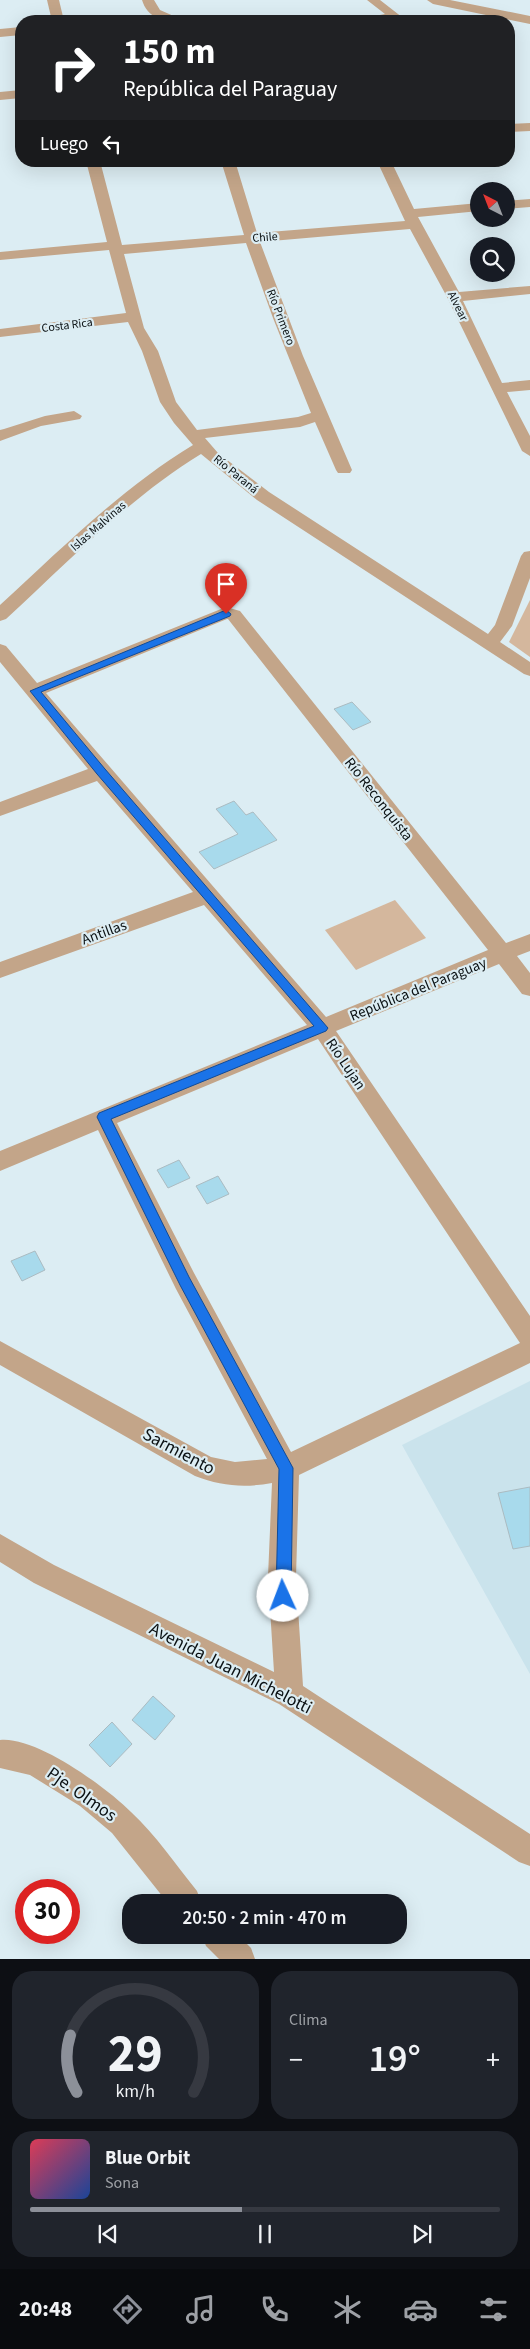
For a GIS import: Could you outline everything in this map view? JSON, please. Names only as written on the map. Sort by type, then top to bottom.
[{"type":"street","points":[[53,0],[57,15]]},
{"type":"street","points":[[148,0],[149,5],[160,15]]},
{"type":"street","points":[[373,0],[393,15]]},
{"type":"street","points":[[433,0],[506,15]]},
{"type":"street","points":[[515,17],[530,20]]},
{"type":"street","points":[[0,33],[15,32]]},
{"type":"street","points":[[0,96],[15,95]]},
{"type":"street","points":[[515,127],[530,126]]},
{"type":"street","name":"Río Paraná","points":[[95,167],[130,298],[133,317],[150,351],[168,402],[198,440],[238,478],[263,496],[530,670]]},
{"type":"street","name":"Río Primero","points":[[230,167],[250,238],[319,416],[344,470]]},
{"type":"street","name":"Alvear","points":[[387,167],[411,219],[454,298],[497,388],[530,451]]},
{"type":"street","points":[[515,204],[530,203]]},
{"type":"street","name":"Chile","points":[[0,256],[250,238],[411,219],[470,209]]},
{"type":"street","points":[[454,298],[530,290]]},
{"type":"street","name":"Costa Rica","points":[[0,333],[133,317]]},
{"type":"street","points":[[497,388],[530,385]]},
{"type":"street","points":[[0,436],[29,423],[49,418],[74,416]]},
{"type":"street","points":[[198,440],[300,422],[319,416]]},
{"type":"street","name":"Islas Malvinas","points":[[0,615],[92,530],[170,466],[198,440]]},
{"type":"street","points":[[490,644],[503,626],[530,556]]},
{"type":"street","name":"Río Reconquista","points":[[35,691],[226,614],[234,615],[530,988]]},
{"type":"street","name":"Río Lujan","points":[[0,650],[10,677],[35,691],[101,772],[322,1028],[530,1337]]},
{"type":"street","points":[[0,809],[101,772]]},
{"type":"street","name":"Antillas","points":[[0,970],[208,895]]},
{"type":"street","name":"República del Paraguay","points":[[0,1161],[530,942]]},
{"type":"street","points":[[103,1117],[185,1281],[286,1468],[282,1577],[289,1694]]},
{"type":"street","name":"Sarmiento","points":[[0,1352],[204,1467],[222,1474],[244,1475],[286,1468],[530,1351]]},
{"type":"street","name":"Avenida Juan Michelotti","points":[[0,1547],[44,1574],[289,1694],[530,1851]]},
{"type":"street","name":"Pje. Olmos","points":[[2,1754],[36,1762],[90,1796],[122,1823],[180,1894]]},
{"type":"street","points":[[226,1944],[240,1959]]},
{"type":"shaded area","points":[[530,600],[530,657],[509,642]]},
{"type":"shaded area","points":[[395,900],[426,938],[356,970],[325,930]]},
{"type":"shaded area","points":[[530,1381],[530,1674],[402,1445]]},
{"type":"building","points":[[352,702],[371,722],[353,730],[334,709]]},
{"type":"building","points":[[234,801],[246,815],[253,812],[277,840],[214,869],[199,852],[238,834],[216,809]]},
{"type":"building","points":[[179,1160],[190,1178],[168,1188],[157,1170]]},
{"type":"building","points":[[218,1176],[229,1194],[207,1204],[196,1186]]},
{"type":"building","points":[[35,1251],[45,1270],[22,1281],[11,1261]]},
{"type":"building","points":[[530,1487],[530,1546],[513,1549],[498,1493]]},
{"type":"building","points":[[153,1696],[175,1716],[155,1740],[132,1720]]},
{"type":"building","points":[[112,1722],[132,1744],[110,1767],[89,1745]]},
{"type":"route","points":[[226,614],[35,691],[101,772],[322,1028],[103,1117],[185,1281],[277,1448],[286,1468],[283,1596]]}]
